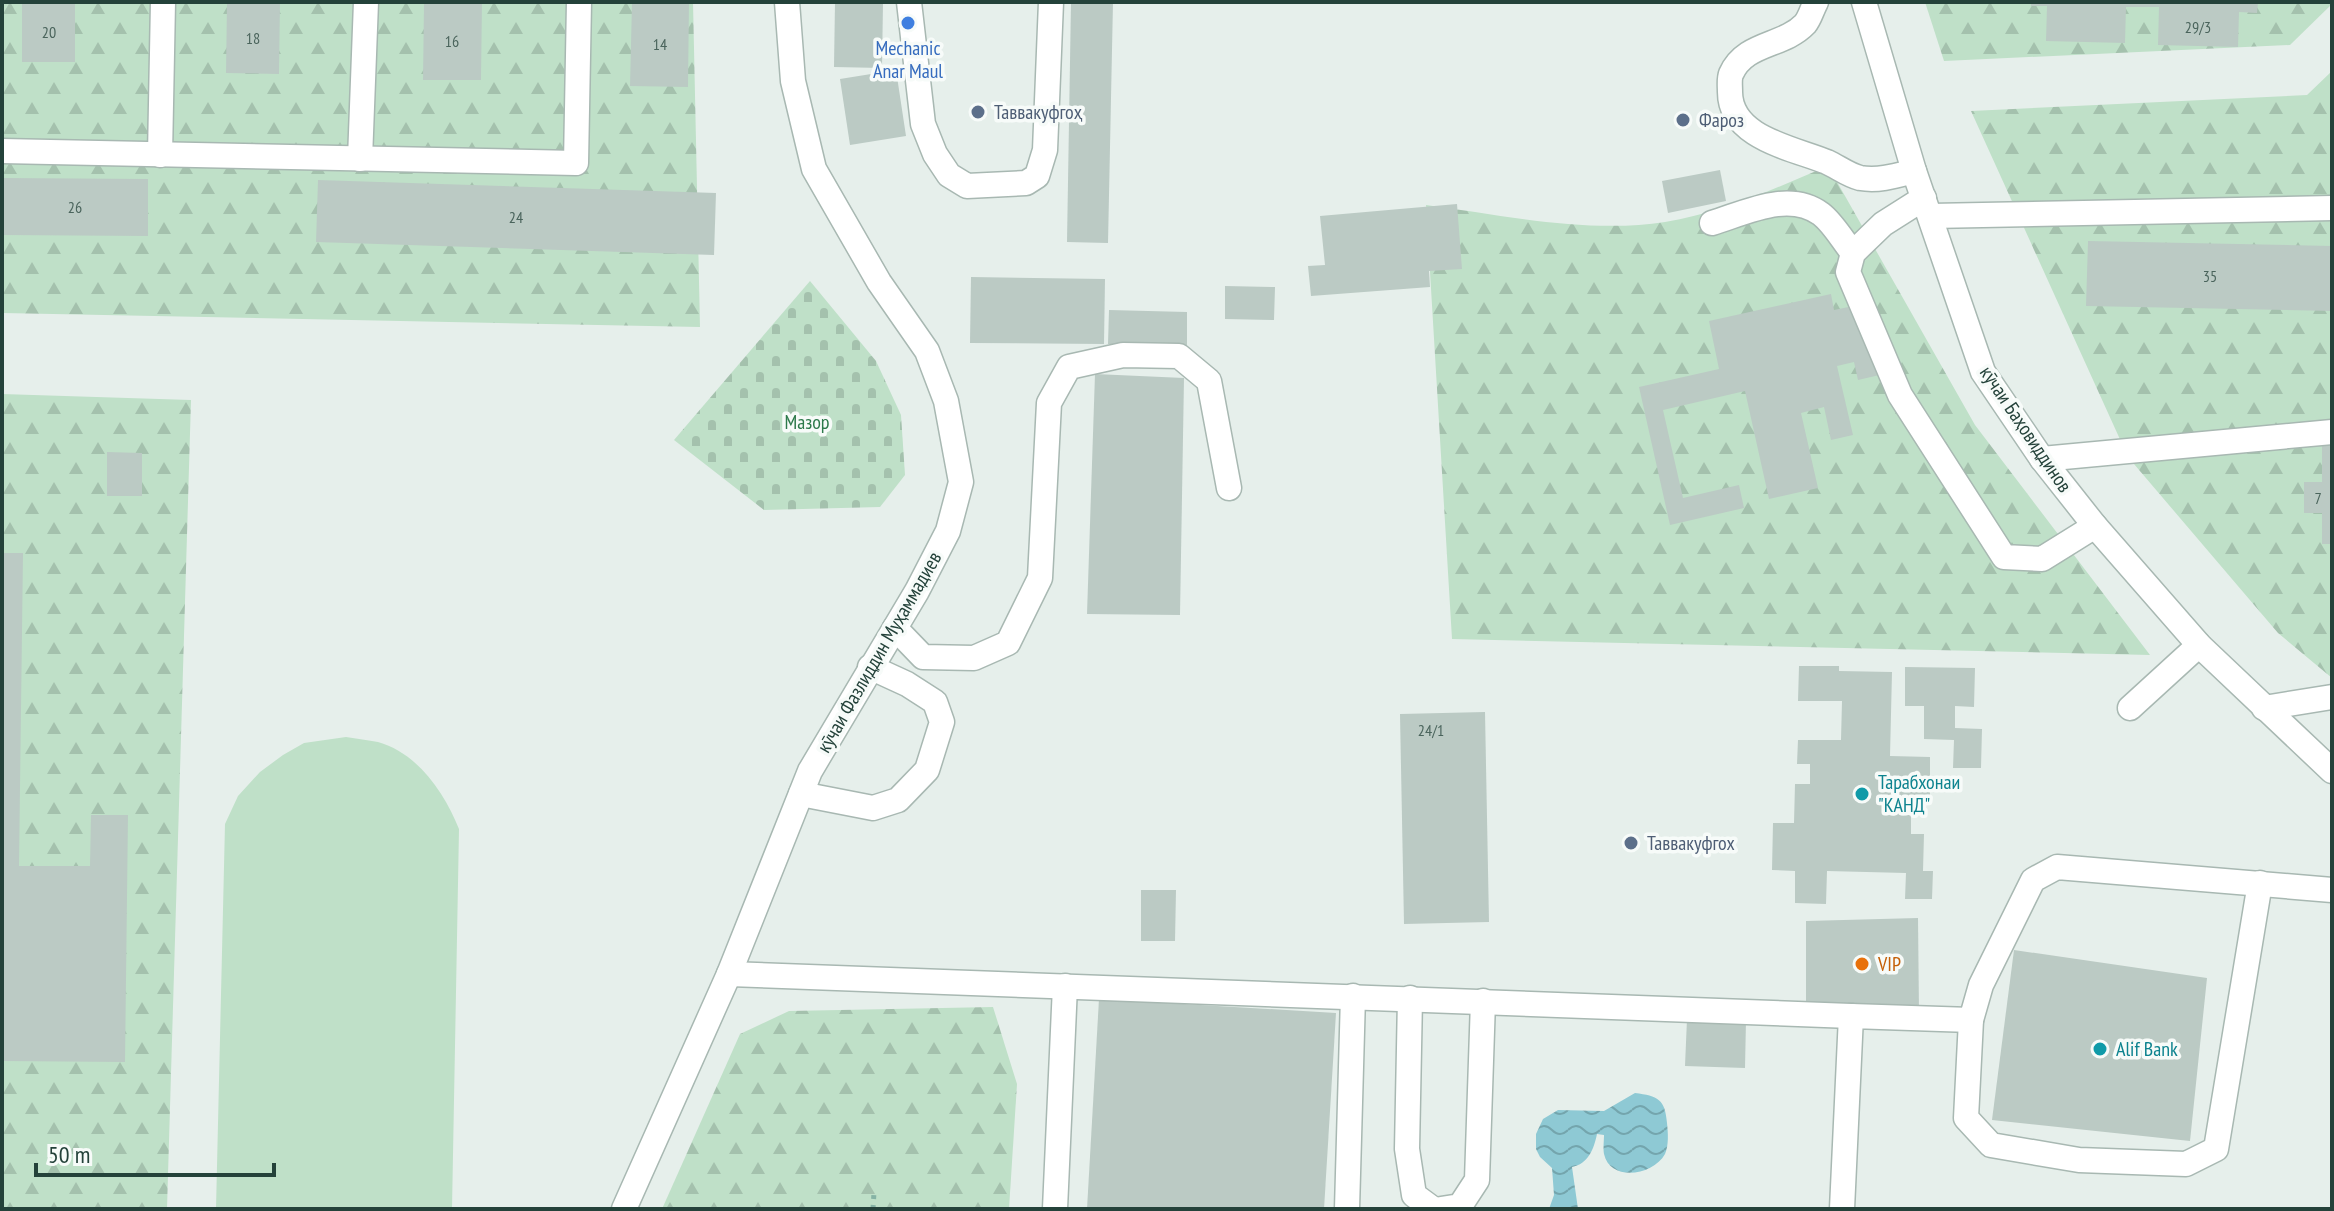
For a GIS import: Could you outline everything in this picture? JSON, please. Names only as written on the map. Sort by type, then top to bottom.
[{"type":"street","points":[[160,155],[163,2]]},
{"type":"street","points":[[360,159],[366,2]]},
{"type":"street","points":[[2,151],[576,163],[579,2]]},
{"type":"street","name":"кӯчаи Фазлиддин Муҳаммадиев","points":[[624,1209],[729,974],[810,771],[895,628],[948,531],[961,482],[946,401],[927,351],[879,282],[814,169],[793,81],[787,2]]},
{"type":"street","points":[[909,2],[923,124],[935,154],[949,175],[967,186],[1026,183],[1037,176],[1045,150],[1051,2]]},
{"type":"street","points":[[1816,2],[1806,22],[1788,37],[1764,44],[1741,59],[1729,76],[1730,104],[1744,124],[1771,142],[1857,177],[1883,179],[1914,171]]},
{"type":"street","name":"кӯчаи Баҳовиддинов","points":[[1864,2],[1914,171],[1983,372],[2042,459],[2095,526],[2199,645],[2332,771]]},
{"type":"street","points":[[1712,223],[1780,203],[1799,204],[1821,214],[1853,253]]},
{"type":"street","points":[[2095,526],[2042,559],[2004,557],[1900,395],[1848,272],[1853,253],[1883,224],[1927,207],[2332,208]]},
{"type":"street","points":[[895,628],[923,657],[974,658],[1008,643],[1040,578],[1049,403],[1069,367],[1123,355],[1179,356],[1209,381],[1229,488]]},
{"type":"street","points":[[2042,459],[2332,432]]},
{"type":"street","points":[[2130,708],[2199,645]]},
{"type":"street","points":[[801,794],[873,808],[898,800],[927,770],[942,722],[935,702],[907,684],[870,667]]},
{"type":"street","points":[[2264,708],[2332,697]]},
{"type":"street","points":[[2260,883],[2216,1149],[2186,1164],[2079,1160],[1991,1145],[1966,1118],[1971,1020],[1981,985],[2033,880],[2057,867],[2260,883],[2332,890]]},
{"type":"street","points":[[729,974],[1971,1020]]},
{"type":"street","points":[[1055,1209],[1065,986]]},
{"type":"street","points":[[1347,1209],[1353,996]]},
{"type":"street","points":[[1410,998],[1407,1149],[1414,1195],[1433,1209]]},
{"type":"street","points":[[1441,1209],[1460,1206],[1477,1180],[1483,1001]]},
{"type":"street","points":[[1842,1209],[1851,1016]]},
{"type":"path","points":[[873,1209],[874,1192]]},
{"type":"green space","points":[[2,2],[693,2],[700,327],[2,313]]},
{"type":"green space","points":[[1925,2],[2332,4],[2290,45],[1944,61]]},
{"type":"green space","points":[[2332,71],[2332,678],[2278,633],[2128,457],[1971,111],[2307,95]]},
{"type":"green space","points":[[1828,166],[1975,425],[2150,655],[1452,639],[1426,205],[1576,225],[1636,225],[1707,213]]},
{"type":"green space","name":"Мазор","points":[[810,281],[876,361],[901,415],[905,475],[880,507],[764,510],[674,440]]},
{"type":"green space","points":[[2,394],[191,400],[167,1209],[2,1209]]},
{"type":"green space","points":[[346,737],[378,742],[406,755],[438,789],[459,829],[452,1209],[216,1209],[225,824],[238,796],[260,772],[283,755],[304,743]]},
{"type":"green space","points":[[993,1007],[1017,1084],[1009,1209],[662,1209],[740,1034],[789,1011]]},
{"type":"water","points":[[1635,1093],[1655,1097],[1662,1104],[1668,1131],[1665,1154],[1642,1171],[1623,1172],[1608,1163],[1604,1154],[1604,1135],[1597,1134],[1589,1155],[1582,1163],[1572,1167],[1578,1209],[1549,1209],[1554,1195],[1552,1168],[1536,1149],[1536,1134],[1543,1119],[1558,1110],[1604,1111]]},
{"type":"building","points":[[22,2],[75,2],[75,62],[22,62]]},
{"type":"building","points":[[227,2],[280,2],[279,74],[226,73]]},
{"type":"building","points":[[424,2],[482,2],[481,80],[423,80]]},
{"type":"building","points":[[632,2],[689,2],[688,87],[630,86]]},
{"type":"building","points":[[835,2],[883,2],[882,68],[834,67]]},
{"type":"building","points":[[1071,2],[1113,2],[1108,243],[1067,242]]},
{"type":"building","points":[[2031,2],[2258,2],[2257,13],[2239,12],[2238,47],[2158,45],[2159,7],[2126,7],[2125,43],[2046,41],[2047,6],[2031,6]]},
{"type":"building","points":[[896,70],[906,136],[850,145],[840,79]]},
{"type":"building","points":[[1720,170],[1726,201],[1668,213],[1662,181]]},
{"type":"building","points":[[2,178],[148,179],[148,236],[2,235]]},
{"type":"building","points":[[318,180],[716,193],[714,255],[316,242]]},
{"type":"building","points":[[1457,204],[1462,269],[1429,271],[1430,287],[1311,296],[1308,266],[1325,265],[1320,216]]},
{"type":"building","points":[[2088,241],[2332,246],[2332,311],[2086,306]]},
{"type":"building","points":[[971,277],[1105,279],[1104,344],[970,343]]},
{"type":"building","points":[[1225,286],[1275,287],[1274,320],[1225,319]]},
{"type":"building","points":[[1831,294],[1834,310],[1868,303],[1884,374],[1858,380],[1854,362],[1837,366],[1853,435],[1831,440],[1824,407],[1801,413],[1818,488],[1769,499],[1745,391],[1663,410],[1683,498],[1739,485],[1744,508],[1670,525],[1639,387],[1719,369],[1709,321]]},
{"type":"building","points":[[1109,310],[1187,312],[1187,346],[1108,344]]},
{"type":"building","points":[[1095,374],[1184,378],[1180,615],[1087,614]]},
{"type":"building","points":[[2322,442],[2332,442],[2332,544],[2322,544],[2322,513],[2304,513],[2304,482],[2322,482]]},
{"type":"building","points":[[107,452],[142,453],[142,496],[107,496]]},
{"type":"building","points":[[2,553],[23,553],[19,866],[90,866],[91,815],[128,815],[125,1062],[2,1061]]},
{"type":"building","name":"Тарабхонаи \"КАНД\"","points":[[1799,666],[1839,666],[1839,671],[1892,672],[1890,756],[1930,757],[1930,804],[1911,803],[1911,834],[1924,834],[1923,871],[1933,871],[1932,899],[1905,899],[1906,873],[1827,871],[1826,904],[1795,903],[1795,871],[1772,870],[1773,823],[1794,823],[1795,784],[1810,784],[1810,764],[1797,764],[1798,740],[1841,740],[1842,701],[1798,701]]},
{"type":"building","points":[[1905,667],[1975,668],[1974,707],[1955,706],[1955,728],[1982,729],[1981,768],[1953,768],[1954,740],[1924,739],[1924,706],[1905,706]]},
{"type":"building","points":[[1485,712],[1489,922],[1404,924],[1400,714]]},
{"type":"building","points":[[1141,890],[1176,890],[1175,941],[1141,941]]},
{"type":"building","name":"VIP","points":[[1918,918],[1919,1013],[1806,1007],[1806,921]]},
{"type":"building","name":"Alif Bank","points":[[2014,950],[2207,978],[2190,1141],[1992,1120]]},
{"type":"building","points":[[1099,999],[1336,1013],[1324,1209],[1087,1209]]},
{"type":"building","points":[[1687,1019],[1746,1020],[1745,1068],[1685,1066]]},
{"type":"place","name":"Mechanic Anar Maul","points":[[908,23]]},
{"type":"place","name":"Таввакуфгоҳ","points":[[978,112]]},
{"type":"place","name":"Фароз","points":[[1683,120]]},
{"type":"place","name":"Тарабхонаи \"КАНД\"","points":[[1862,794]]},
{"type":"place","name":"Таввакуфгох","points":[[1631,843]]},
{"type":"place","name":"VIP","points":[[1862,964]]},
{"type":"place","name":"Alif Bank","points":[[2100,1049]]}]
